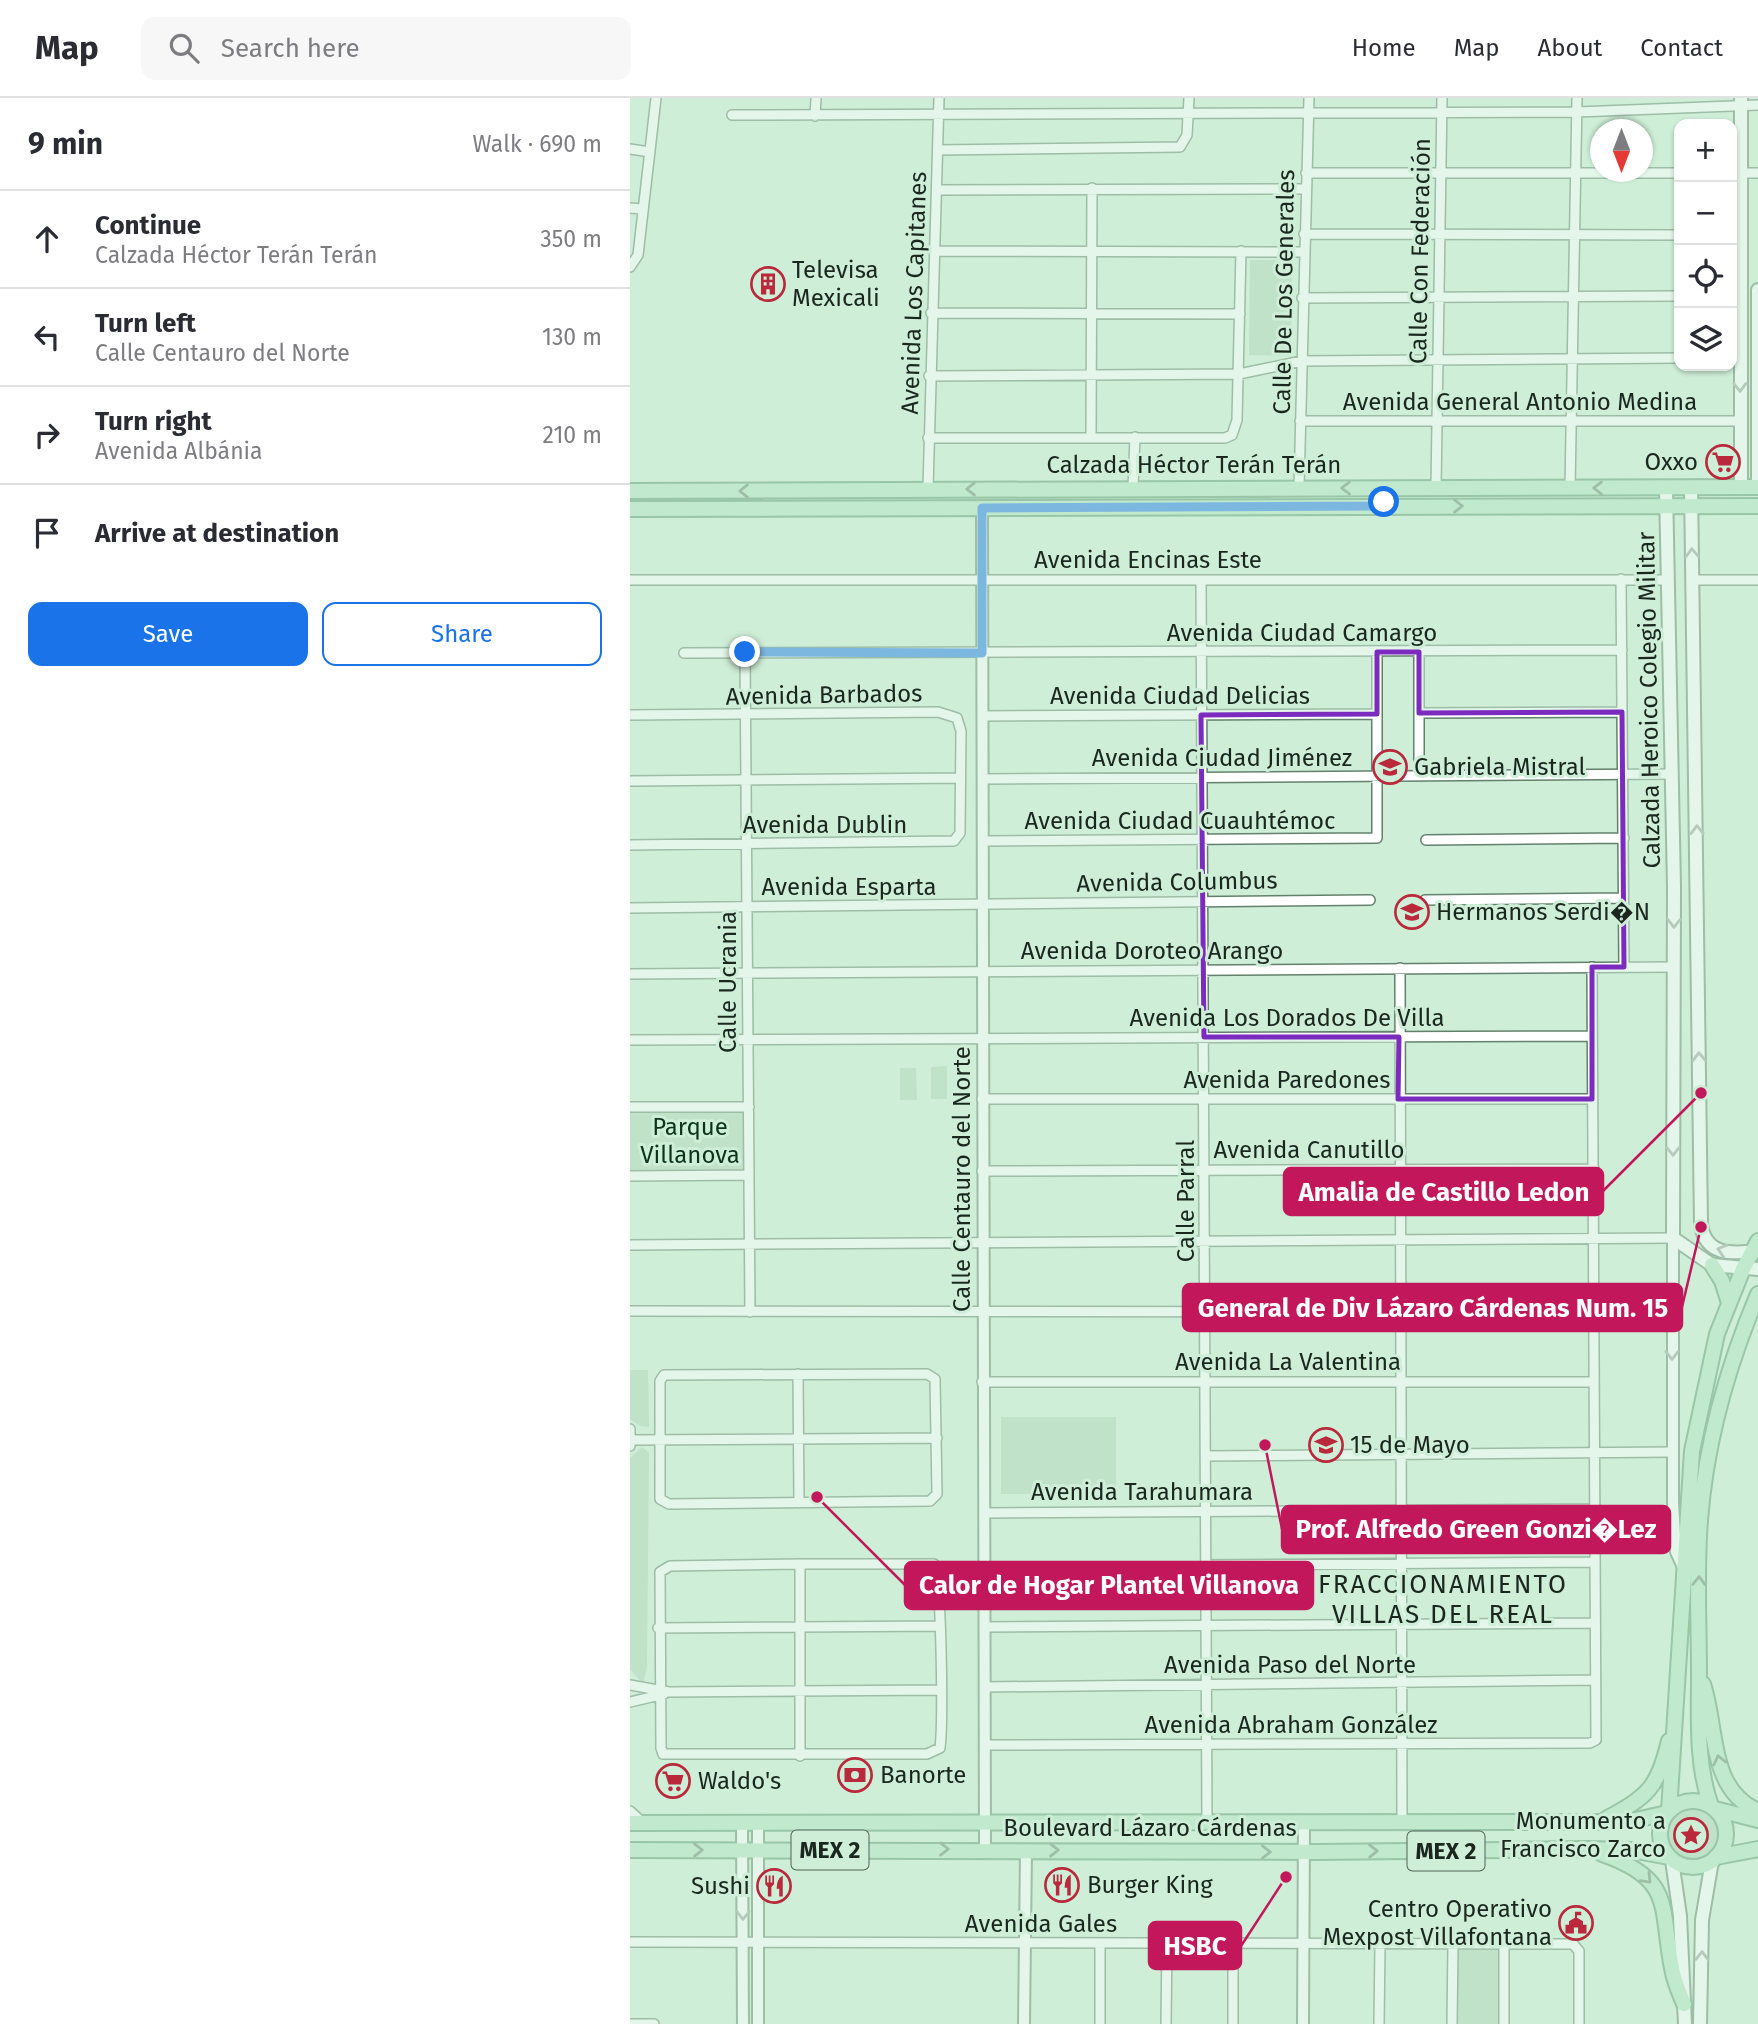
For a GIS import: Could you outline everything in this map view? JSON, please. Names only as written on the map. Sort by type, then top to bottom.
[{"type":"main road","points":[[1737,159],[1741,101]]},
{"type":"main road","points":[[1758,290],[1758,487]]},
{"type":"main road","points":[[1736,371],[1741,487]]},
{"type":"main road","points":[[1740,449],[1758,450]]},
{"type":"main road","name":"Calzada Heroico Colegio Militar","points":[[1690,487],[1702,1231],[1710,1246],[1717,1251],[1756,1248]]},
{"type":"main road","name":"Calzada Héctor Terán Terán","points":[[630,491],[1758,487]]},
{"type":"main road","points":[[1373,506],[1384,502],[1426,498],[1436,488]]},
{"type":"main road","name":"Calzada Heroico Colegio Militar","points":[[1666,488],[1674,887],[1673,1238]]},
{"type":"main road","points":[[821,509],[837,502],[912,501],[928,489]]},
{"type":"main road","points":[[982,508],[990,500],[1007,494],[1055,494],[1077,489]]},
{"type":"main road","name":"Calzada Héctor Terán Terán","points":[[630,509],[1758,506]]},
{"type":"main road","points":[[1673,841],[1681,857],[1689,860],[1698,856]]},
{"type":"main road","points":[[1674,887],[1680,879],[1690,880],[1698,895]]},
{"type":"main road","points":[[1673,1238],[1712,1265],[1722,1281],[1729,1303]]},
{"type":"main road","points":[[1685,2024],[1680,1916],[1671,1859],[1664,1850],[1660,1832],[1668,1812],[1685,1579],[1685,1512],[1692,1451],[1714,1345],[1729,1303],[1751,1269],[1756,1248]]},
{"type":"main road","points":[[1712,1265],[1751,1269]]},
{"type":"main road","points":[[1700,2024],[1702,1920],[1714,1859],[1726,1836],[1723,1821],[1713,1808],[1700,1758],[1700,1520],[1707,1467],[1740,1337],[1758,1294]]},
{"type":"main road","points":[[1685,1579],[1690,1618],[1699,1621]]},
{"type":"main road","points":[[1699,1674],[1710,1705],[1718,1764],[1726,1783],[1735,1796],[1758,1811]]},
{"type":"main road","points":[[1602,1822],[1639,1799],[1657,1782],[1675,1713]]},
{"type":"main road","points":[[1668,1812],[1676,1806],[1693,1801],[1758,1820]]},
{"type":"main road","name":"Boulevard Lázaro Cárdenas","points":[[637,1823],[1602,1822],[1631,1821],[1668,1812]]},
{"type":"main road","points":[[1587,1849],[1631,1865],[1646,1875],[1657,1890],[1665,1910],[1673,1974],[1684,2004]]},
{"type":"main road","name":"Boulevard Lázaro Cárdenas","points":[[630,1850],[1304,1852],[1587,1849],[1631,1850],[1671,1859]]},
{"type":"main road","points":[[1714,1859],[1758,1849]]},
{"type":"main road","name":"MEX 2","points":[[1671,1859],[1688,1867],[1714,1859]]},
{"type":"street","points":[[630,267],[638,255],[656,98]]},
{"type":"street","points":[[815,116],[816,98]]},
{"type":"street","name":"Avenida Los Capitanes","points":[[928,489],[929,376],[939,98]]},
{"type":"street","points":[[938,149],[1174,148],[1186,141],[1189,98]]},
{"type":"street","name":"Calle De Los Generales","points":[[1299,487],[1309,98]]},
{"type":"street","name":"Calle Con Federación","points":[[1436,488],[1442,98]]},
{"type":"street","points":[[1570,488],[1577,98]]},
{"type":"street","points":[[732,115],[1577,112],[1741,101],[1758,105]]},
{"type":"street","points":[[630,149],[650,152]]},
{"type":"street","points":[[1306,173],[1674,173]]},
{"type":"street","points":[[1737,173],[1758,173]]},
{"type":"street","points":[[1091,437],[1093,188]]},
{"type":"street","points":[[937,190],[1306,188]]},
{"type":"street","points":[[630,208],[642,209]]},
{"type":"street","points":[[1304,234],[1674,235]]},
{"type":"street","points":[[934,251],[1303,252]]},
{"type":"street","points":[[928,438],[1225,438],[1232,435],[1237,427],[1241,251]]},
{"type":"street","points":[[1302,298],[1674,296]]},
{"type":"street","points":[[931,313],[1240,313]]},
{"type":"street","points":[[929,376],[1239,374],[1302,360],[1674,358]]},
{"type":"street","name":"Avenida General Antonio Medina","points":[[1300,421],[1739,421]]},
{"type":"street","points":[[1133,488],[1135,437]]},
{"type":"street","name":"Calle Centauro del Norte","points":[[982,508],[985,1850]]},
{"type":"street","points":[[1621,579],[1624,967]]},
{"type":"street","name":"Avenida Encinas Este","points":[[630,580],[1667,580]]},
{"type":"street","name":"Calle Parral","points":[[1201,580],[1207,1822]]},
{"type":"street","points":[[1693,580],[1758,580]]},
{"type":"street","name":"Avenida Ciudad Camargo","points":[[684,653],[1622,650]]},
{"type":"street","name":"Calle Ucrania","points":[[745,652],[750,1312]]},
{"type":"street","points":[[1377,652],[1377,776]]},
{"type":"street","points":[[1419,652],[1419,776]]},
{"type":"street","points":[[1419,713],[1622,712]]},
{"type":"street","name":"Avenida Barbados","points":[[630,715],[952,714],[960,723],[960,778]]},
{"type":"street","name":"Avenida Ciudad Delicias","points":[[983,716],[1377,714]]},
{"type":"street","name":"Avenida Ciudad Jiménez","points":[[983,779],[1672,774]]},
{"type":"street","name":"Avenida Ciudad Cuauhtémoc","points":[[984,841],[1377,838],[1377,776]]},
{"type":"street","points":[[630,781],[960,778]]},
{"type":"street","name":"Avenida Dublin","points":[[630,845],[954,841],[960,833],[960,778]]},
{"type":"street","points":[[1426,840],[1624,838]]},
{"type":"street","points":[[1424,900],[1623,898]]},
{"type":"street","name":"Avenida Columbus","points":[[984,904],[1370,900]]},
{"type":"street","name":"Avenida Esparta","points":[[630,908],[984,904]]},
{"type":"street","points":[[1592,967],[1595,1680]]},
{"type":"street","name":"Avenida Doroteo Arango","points":[[630,974],[1674,967]]},
{"type":"street","points":[[1400,968],[1398,1311],[1402,1822]]},
{"type":"street","name":"Avenida Los Dorados De Villa","points":[[630,1040],[1592,1037]]},
{"type":"street","name":"Avenida Paredones","points":[[982,1100],[1592,1099]]},
{"type":"street","points":[[630,1107],[749,1107]]},
{"type":"street","name":"Avenida Canutillo","points":[[982,1171],[1594,1169]]},
{"type":"street","points":[[630,1176],[750,1175]]},
{"type":"street","points":[[630,1244],[1673,1238],[1672,1452],[1676,1552],[1685,1579]]},
{"type":"street","points":[[630,1311],[1594,1312]]},
{"type":"street","points":[[798,1374],[799,1503]]},
{"type":"street","points":[[798,1374],[932,1375],[937,1386],[937,1494],[930,1502],[669,1504],[660,1499],[660,1381],[664,1376],[798,1374]]},
{"type":"street","name":"Avenida La Valentina","points":[[982,1382],[1593,1382]]},
{"type":"street","points":[[630,1429],[631,1443],[660,1439],[937,1438]]},
{"type":"street","points":[[1206,1455],[1672,1452]]},
{"type":"street","name":"Avenida Tarahumara","points":[[985,1513],[1594,1509]]},
{"type":"street","points":[[1206,1565],[1594,1562]]},
{"type":"street","points":[[800,1564],[800,1756]]},
{"type":"street","points":[[800,1564],[934,1564],[940,1626],[940,1748],[927,1754],[663,1754],[660,1748],[658,1628],[659,1577],[662,1569],[670,1566],[800,1564]]},
{"type":"street","points":[[985,1627],[1595,1623]]},
{"type":"street","points":[[658,1628],[940,1626]]},
{"type":"street","name":"Avenida Paso del Norte","points":[[985,1687],[1595,1680]]},
{"type":"street","name":"Avenida Abraham González","points":[[985,1745],[1590,1743],[1596,1740],[1595,1680]]},
{"type":"street","points":[[630,1685],[660,1693]]},
{"type":"street","points":[[630,1702],[669,1692],[940,1690]]},
{"type":"street","points":[[630,1811],[637,1823]]},
{"type":"street","points":[[742,1823],[743,2024]]},
{"type":"street","points":[[758,1823],[758,2024]]},
{"type":"street","points":[[1303,2024],[1304,1823]]},
{"type":"street","points":[[1024,2024],[1026,1850]]},
{"type":"street","name":"Avenida Gales","points":[[630,1942],[1303,1942],[1578,1946],[1578,2024]]},
{"type":"street","points":[[1100,1943],[1100,2024]]},
{"type":"street","points":[[1166,2024],[1167,1943]]},
{"type":"street","points":[[1233,1943],[1233,2024]]},
{"type":"street","points":[[1379,2024],[1380,1944]]},
{"type":"street","points":[[1452,2024],[1453,1944]]},
{"type":"street","points":[[1504,1945],[1504,2024]]},
{"type":"street","points":[[630,2024],[654,2024]]},
{"type":"highlighted area","points":[[1377,652],[1419,652],[1419,713],[1622,712],[1624,967],[1592,967],[1592,1099],[1398,1099],[1399,1037],[1204,1037],[1201,715],[1377,714]]},
{"type":"green space","points":[[1250,260],[1292,260],[1291,356],[1249,355]]},
{"type":"green space","points":[[947,1066],[947,1099],[931,1099],[931,1067]]},
{"type":"green space","points":[[900,1068],[916,1068],[917,1100],[900,1100]]},
{"type":"green space","name":"Parque Villanova","points":[[748,1107],[749,1174],[630,1174],[630,1108]]},
{"type":"green space","points":[[630,1370],[648,1370],[649,1427],[640,1426],[630,1419]]},
{"type":"green space","points":[[1001,1417],[1116,1417],[1116,1494],[1001,1494]]},
{"type":"green space","points":[[642,1447],[649,1453],[647,1667],[643,1684],[630,1669],[630,1458]]},
{"type":"green space","points":[[1692,1808],[1702,1810],[1710,1816],[1716,1824],[1716,1844],[1710,1852],[1702,1858],[1692,1860],[1682,1858],[1674,1852],[1668,1844],[1666,1834],[1668,1824],[1674,1816],[1682,1810]]},
{"type":"green space","points":[[1457,1950],[1499,1950],[1499,2024],[1457,2024]]},
{"type":"place","name":"Televisa Mexicali","points":[[768,284]]},
{"type":"place","name":"Oxxo","points":[[1723,462]]},
{"type":"place","name":"Gabriela Mistral","points":[[1390,767]]},
{"type":"place","name":"Hermanos Serdi�N","points":[[1412,912]]},
{"type":"place","name":"Amalia de Castillo Ledon","points":[[1701,1093]]},
{"type":"place","name":"General de Div Lázaro Cárdenas Num. 15","points":[[1701,1227]]},
{"type":"place","name":"Prof. Alfredo Green Gonzi�Lez","points":[[1265,1445]]},
{"type":"place","name":"15 de Mayo","points":[[1326,1445]]},
{"type":"place","name":"Calor de Hogar Plantel Villanova","points":[[817,1497]]},
{"type":"place","name":"Banorte","points":[[855,1775]]},
{"type":"place","name":"Waldo's","points":[[673,1781]]},
{"type":"place","name":"Monumento a Francisco Zarco","points":[[1691,1835]]},
{"type":"place","name":"HSBC","points":[[1286,1877]]},
{"type":"place","name":"Burger King","points":[[1062,1885]]},
{"type":"place","name":"Sushi","points":[[774,1886]]},
{"type":"place","name":"Centro Operativo Mexpost Villafontana","points":[[1576,1923]]},
{"type":"district","name":"FRACCIONAMIENTO VILLAS DEL REAL","points":[[1443,1599]]},
{"type":"route","points":[[745,652],[982,653],[982,508],[1373,506],[1384,502]]}]
